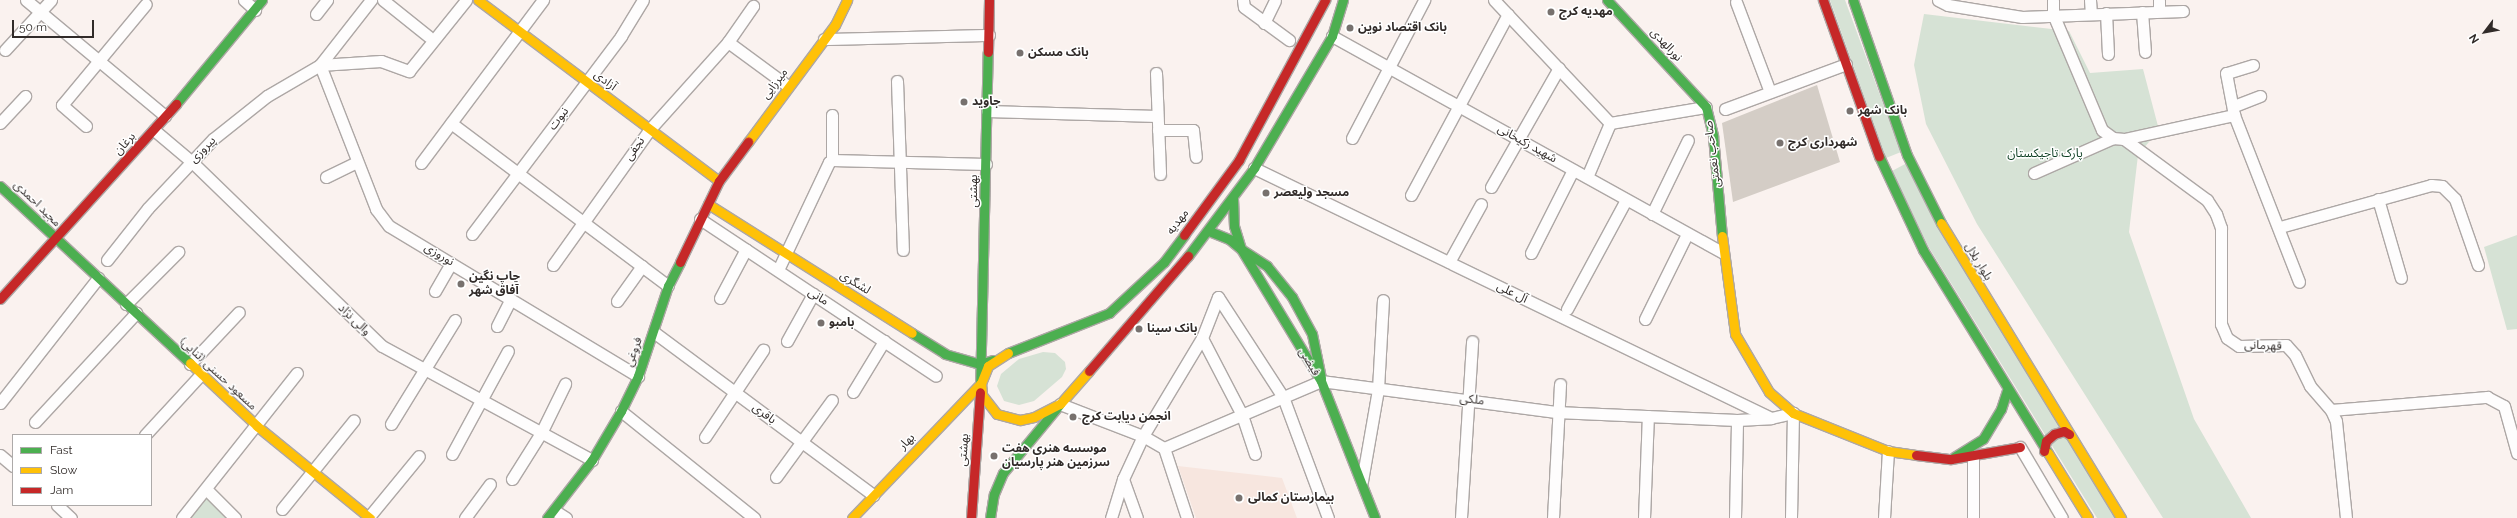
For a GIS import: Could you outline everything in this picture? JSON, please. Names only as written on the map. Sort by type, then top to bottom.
[{"type":"main road","name":"برغان","points":[[0,299],[57,240],[154,130],[262,0]]},
{"type":"main road","name":"آزادی","points":[[478,0],[719,181]]},
{"type":"main road","name":"بهشتی","points":[[981,383],[980,364],[989,0]]},
{"type":"main road","name":"مهدیه","points":[[981,383],[985,371],[996,359],[1109,313],[1134,293],[1164,262],[1239,160],[1325,0]]},
{"type":"main road","points":[[990,518],[994,494],[1004,473],[1060,404],[1167,284],[1209,231],[1254,168],[1332,36],[1343,0]]},
{"type":"main road","name":"نورالهدی","points":[[1607,0],[1706,107]]},
{"type":"main road","points":[[1823,0],[1882,164],[1923,250],[2007,391],[2088,518]]},
{"type":"main road","name":"بلوار بلال","points":[[1853,0],[1907,155],[1942,224],[2121,518]]},
{"type":"main road","name":"میرزایی","points":[[719,181],[824,39],[845,1]]},
{"type":"main road","name":"صاحب نعمتی","points":[[1706,107],[1713,136],[1723,253],[1735,334],[1769,392],[1798,415]]},
{"type":"main road","name":"فروغی","points":[[551,514],[592,460],[621,411],[638,376],[655,333],[668,286],[719,181]]},
{"type":"main road","name":"مجید احمدی","points":[[0,186],[57,240]]},
{"type":"main road","points":[[1233,198],[1232,216],[1241,249],[1267,266],[1292,297],[1320,357],[1321,381]]},
{"type":"main road","name":"لشگری","points":[[708,204],[945,354],[980,364]]},
{"type":"main road","name":"فیضی","points":[[1209,231],[1229,239],[1241,249],[1321,381],[1362,481],[1374,518]]},
{"type":"main road","name":"مسعود حسنی (ثنایی)","points":[[57,240],[257,426],[369,518]]},
{"type":"main road","points":[[980,364],[996,359]]},
{"type":"main road","points":[[981,383],[988,406],[1008,419],[1034,418],[1060,404]]},
{"type":"main road","name":"بهار","points":[[852,518],[981,383]]},
{"type":"main road","name":"بهشتى","points":[[971,518],[981,383]]},
{"type":"main road","points":[[1951,459],[1983,439],[2001,409],[2007,391]]},
{"type":"main road","points":[[1798,415],[1888,451],[1951,459],[1973,457],[2020,447]]},
{"type":"main road","points":[[2044,451],[2046,441],[2054,434],[2064,431],[2069,434]]},
{"type":"street","points":[[26,0],[165,116]]},
{"type":"street","points":[[5,50],[50,0]]},
{"type":"street","points":[[244,0],[255,10]]},
{"type":"street","points":[[316,14],[327,0]]},
{"type":"street","points":[[320,65],[371,0]]},
{"type":"street","points":[[383,0],[428,36]]},
{"type":"street","points":[[320,65],[381,61],[409,71],[466,0]]},
{"type":"street","points":[[421,163],[544,0]]},
{"type":"street","name":"نبوت","points":[[472,234],[587,82],[643,0]]},
{"type":"street","points":[[1243,0],[1244,7],[1289,40]]},
{"type":"street","points":[[1264,23],[1275,0]]},
{"type":"street","points":[[1352,138],[1387,66],[1424,0]]},
{"type":"street","points":[[1494,0],[1610,123],[1587,178]]},
{"type":"street","points":[[1938,0],[2022,17],[2053,14],[2142,12],[2159,6],[2183,11]]},
{"type":"street","points":[[2053,0],[2053,14],[2102,130],[2113,138]]},
{"type":"street","points":[[2090,0],[2091,13]]},
{"type":"street","points":[[1738,1],[1770,92]]},
{"type":"street","points":[[86,126],[62,105],[146,4]]},
{"type":"street","name":"نجفی","points":[[553,265],[650,129],[728,42],[753,6]]},
{"type":"street","points":[[2142,12],[2145,52]]},
{"type":"street","points":[[2106,13],[2108,54]]},
{"type":"street","points":[[1411,195],[1460,107],[1508,14]]},
{"type":"street","points":[[824,39],[989,35]]},
{"type":"street","name":"شهید زکیخانی","points":[[1332,36],[1723,253]]},
{"type":"street","points":[[728,42],[788,86]]},
{"type":"street","points":[[1725,109],[1846,64]]},
{"type":"street","name":"پیروزی","points":[[107,260],[148,208],[240,115],[320,65]]},
{"type":"street","name":"نوروزی","points":[[320,65],[376,209],[389,226],[638,376]]},
{"type":"street","points":[[2253,65],[2226,73],[2234,110],[2280,227],[2299,282]]},
{"type":"street","points":[[1491,187],[1559,68]]},
{"type":"street","points":[[1156,73],[1160,174]]},
{"type":"street","points":[[897,80],[903,250]]},
{"type":"street","points":[[0,123],[25,96]]},
{"type":"street","points":[[2034,173],[2113,138],[2124,139],[2234,110],[2260,96]]},
{"type":"street","name":"صاحب نعمتی","points":[[1610,123],[1706,107]]},
{"type":"street","points":[[987,111],[1157,116]]},
{"type":"street","points":[[778,270],[831,161],[832,115]]},
{"type":"street","points":[[451,123],[668,286]]},
{"type":"street","name":"والی نژاد","points":[[154,130],[192,162],[382,346],[423,370],[592,460]]},
{"type":"street","points":[[1158,130],[1193,130],[1196,157]]},
{"type":"street","name":"قهرمانی","points":[[2124,139],[2207,200],[2216,214],[2221,228],[2221,324],[2227,338],[2239,346],[2286,345],[2295,355],[2310,386],[2331,410],[2336,421],[2346,518]]},
{"type":"street","points":[[1652,214],[1688,140]]},
{"type":"street","points":[[831,161],[986,164]]},
{"type":"street","points":[[326,177],[357,162]]},
{"type":"street","name":"آل علی","points":[[1254,168],[1771,418]]},
{"type":"street","points":[[1531,253],[1573,170]]},
{"type":"street","points":[[2280,227],[2431,185],[2442,186],[2455,199],[2478,265]]},
{"type":"street","points":[[2378,199],[2401,278]]},
{"type":"street","points":[[1567,309],[1626,200]]},
{"type":"street","points":[[1449,262],[1481,204]]},
{"type":"street","name":"مانی","points":[[700,219],[936,376]]},
{"type":"street","points":[[1645,319],[1687,234]]},
{"type":"street","points":[[720,298],[746,249]]},
{"type":"street","points":[[126,304],[178,252]]},
{"type":"street","points":[[435,291],[451,263]]},
{"type":"street","points":[[617,301],[642,266]]},
{"type":"street","points":[[0,403],[98,278]]},
{"type":"street","points":[[787,341],[813,294]]},
{"type":"street","points":[[1111,518],[1123,479],[1143,436],[1202,338],[1218,297],[1283,397],[1328,518]]},
{"type":"street","points":[[497,326],[511,299]]},
{"type":"street","points":[[1362,481],[1378,389],[1383,300]]},
{"type":"street","points":[[190,364],[239,312]]},
{"type":"street","points":[[35,422],[136,313]]},
{"type":"street","points":[[391,424],[455,320]]},
{"type":"street","name":"باقری","points":[[655,333],[873,495]]},
{"type":"street","points":[[1202,338],[1242,415],[1255,454]]},
{"type":"street","points":[[853,392],[884,341]]},
{"type":"street","points":[[1461,518],[1467,399],[1472,341]]},
{"type":"street","points":[[705,438],[763,350]]},
{"type":"street","points":[[452,454],[479,400],[508,351]]},
{"type":"street","points":[[182,518],[257,426],[297,373]]},
{"type":"street","points":[[146,434],[201,374]]},
{"type":"street","points":[[1164,448],[1321,381]]},
{"type":"street","name":"ملکی","points":[[1321,381],[1467,399],[1556,412],[1737,420],[1798,415]]},
{"type":"street","points":[[512,479],[541,433],[565,384]]},
{"type":"street","points":[[1553,518],[1556,412],[1560,384]]},
{"type":"street","points":[[2331,410],[2487,397],[2504,406],[2517,452]]},
{"type":"street","points":[[776,477],[832,400]]},
{"type":"street","points":[[1060,404],[1143,436],[1164,448],[1187,518]]},
{"type":"street","points":[[621,411],[754,518]]},
{"type":"street","points":[[1791,518],[1798,415]]},
{"type":"street","points":[[1644,518],[1648,416]]},
{"type":"street","points":[[282,509],[354,420]]},
{"type":"street","points":[[1735,518],[1737,420]]},
{"type":"street","points":[[2020,447],[2058,515]]},
{"type":"street","points":[[1884,518],[1888,451]]},
{"type":"street","points":[[0,455],[12,465]]},
{"type":"street","points":[[369,518],[419,456]]},
{"type":"street","points":[[1973,457],[1973,518]]},
{"type":"street","points":[[1123,479],[1137,518]]},
{"type":"street","points":[[465,518],[490,484]]},
{"type":"street","points":[[206,489],[235,518]]},
{"type":"street","points":[[58,506],[72,518]]},
{"type":"street","points":[[551,514],[566,518]]},
{"type":"shaded area","name":"بیمارستان کمالی","points":[[1178,466],[1282,478],[1297,518],[1196,518]]},
{"type":"green space","points":[[1830,0],[1845,0],[1901,152],[1886,158]]},
{"type":"green space","name":"پارک تاجیکستان","points":[[1924,14],[2069,31],[2090,73],[2143,69],[2159,130],[2138,155],[2129,232],[2194,419],[2251,518],[2163,518],[1977,224],[1926,124],[1914,65]]},
{"type":"green space","points":[[1907,163],[2115,518],[2097,518],[1928,246],[1892,171]]},
{"type":"green space","points":[[2517,235],[2517,329],[2507,330],[2484,247]]},
{"type":"green space","points":[[1043,352],[1055,353],[1065,362],[1066,369],[1062,377],[1034,401],[1019,405],[1004,401],[997,386],[1001,374],[1019,359]]},
{"type":"green space","points":[[207,496],[228,518],[189,518]]},
{"type":"building","name":"شهرداری کرج","points":[[1817,85],[1840,162],[1733,202],[1722,123]]},
{"type":"traffic: fast","points":[[176,104],[262,0]]},
{"type":"traffic: fast","points":[[1188,256],[1254,168],[1332,36],[1343,0]]},
{"type":"traffic: fast","points":[[1607,0],[1706,107],[1713,136],[1722,236]]},
{"type":"traffic: fast","points":[[1853,0],[1907,155],[1941,223]]},
{"type":"traffic: fast","points":[[980,392],[988,52]]},
{"type":"traffic: fast","points":[[1879,156],[1923,250],[2048,453]]},
{"type":"traffic: fast","points":[[0,186],[190,363]]},
{"type":"traffic: fast","points":[[1233,198],[1234,226],[1241,249],[1267,266],[1292,297],[1312,334],[1321,378]]},
{"type":"traffic: fast","points":[[1209,231],[1229,239],[1241,249],[1321,381],[1375,518]]},
{"type":"traffic: fast","points":[[1008,353],[1109,313],[1164,262],[1184,235]]},
{"type":"traffic: fast","points":[[547,518],[592,460],[621,411],[638,376],[668,286],[680,262]]},
{"type":"traffic: fast","points":[[912,333],[945,354],[980,364],[993,360]]},
{"type":"traffic: fast","points":[[1954,457],[1983,439],[2001,409],[2007,391]]},
{"type":"traffic: fast","points":[[990,518],[994,494],[1003,473],[1060,404]]},
{"type":"traffic: slow","points":[[478,0],[719,181]]},
{"type":"traffic: slow","points":[[748,142],[835,25],[847,0]]},
{"type":"traffic: slow","points":[[708,204],[912,333]]},
{"type":"traffic: slow","points":[[1941,223],[2121,518]]},
{"type":"traffic: slow","points":[[1722,236],[1735,334],[1769,392],[1793,413],[1888,451],[1916,455]]},
{"type":"traffic: slow","points":[[1008,353],[988,366],[981,383],[982,395],[997,414],[1020,420],[1034,417],[1060,404],[1089,371]]},
{"type":"traffic: slow","points":[[190,363],[257,426],[370,518]]},
{"type":"traffic: slow","points":[[852,518],[981,383]]},
{"type":"traffic: slow","points":[[2048,453],[2088,518]]},
{"type":"traffic: jam","points":[[988,52],[989,0]]},
{"type":"traffic: jam","points":[[1184,235],[1239,160],[1325,0]]},
{"type":"traffic: jam","points":[[1823,0],[1879,156]]},
{"type":"traffic: jam","points":[[0,299],[176,104]]},
{"type":"traffic: jam","points":[[680,262],[719,181],[748,142]]},
{"type":"traffic: jam","points":[[1089,371],[1188,256]]},
{"type":"traffic: jam","points":[[971,518],[980,392]]},
{"type":"traffic: jam","points":[[2044,451],[2046,441],[2054,434],[2064,431],[2069,434]]},
{"type":"traffic: jam","points":[[1916,455],[1951,459],[2020,447]]},
{"type":"place","name":"مهدیه کرج","points":[[1551,12]]},
{"type":"place","name":"بانک اقتصاد نوین","points":[[1350,28]]},
{"type":"place","name":"بانک مسکن","points":[[1020,53]]},
{"type":"place","name":"جاوید","points":[[964,102]]},
{"type":"place","name":"بانک شهر","points":[[1850,111]]},
{"type":"place","name":"شهرداری کرج","points":[[1780,143]]},
{"type":"place","name":"مسجد ولیعصر","points":[[1266,193]]},
{"type":"place","name":"چاپ نگین آفاق شهر","points":[[461,284]]},
{"type":"place","name":"بامبو","points":[[821,323]]},
{"type":"place","name":"بانک سینا","points":[[1139,329]]},
{"type":"place","name":"انجمن دیابت کرج","points":[[1073,417]]},
{"type":"place","name":"موسسه هنری هفت سرزمین هنر پارسیان","points":[[994,456]]},
{"type":"place","name":"بیمارستان کمالی","points":[[1239,498]]}]
